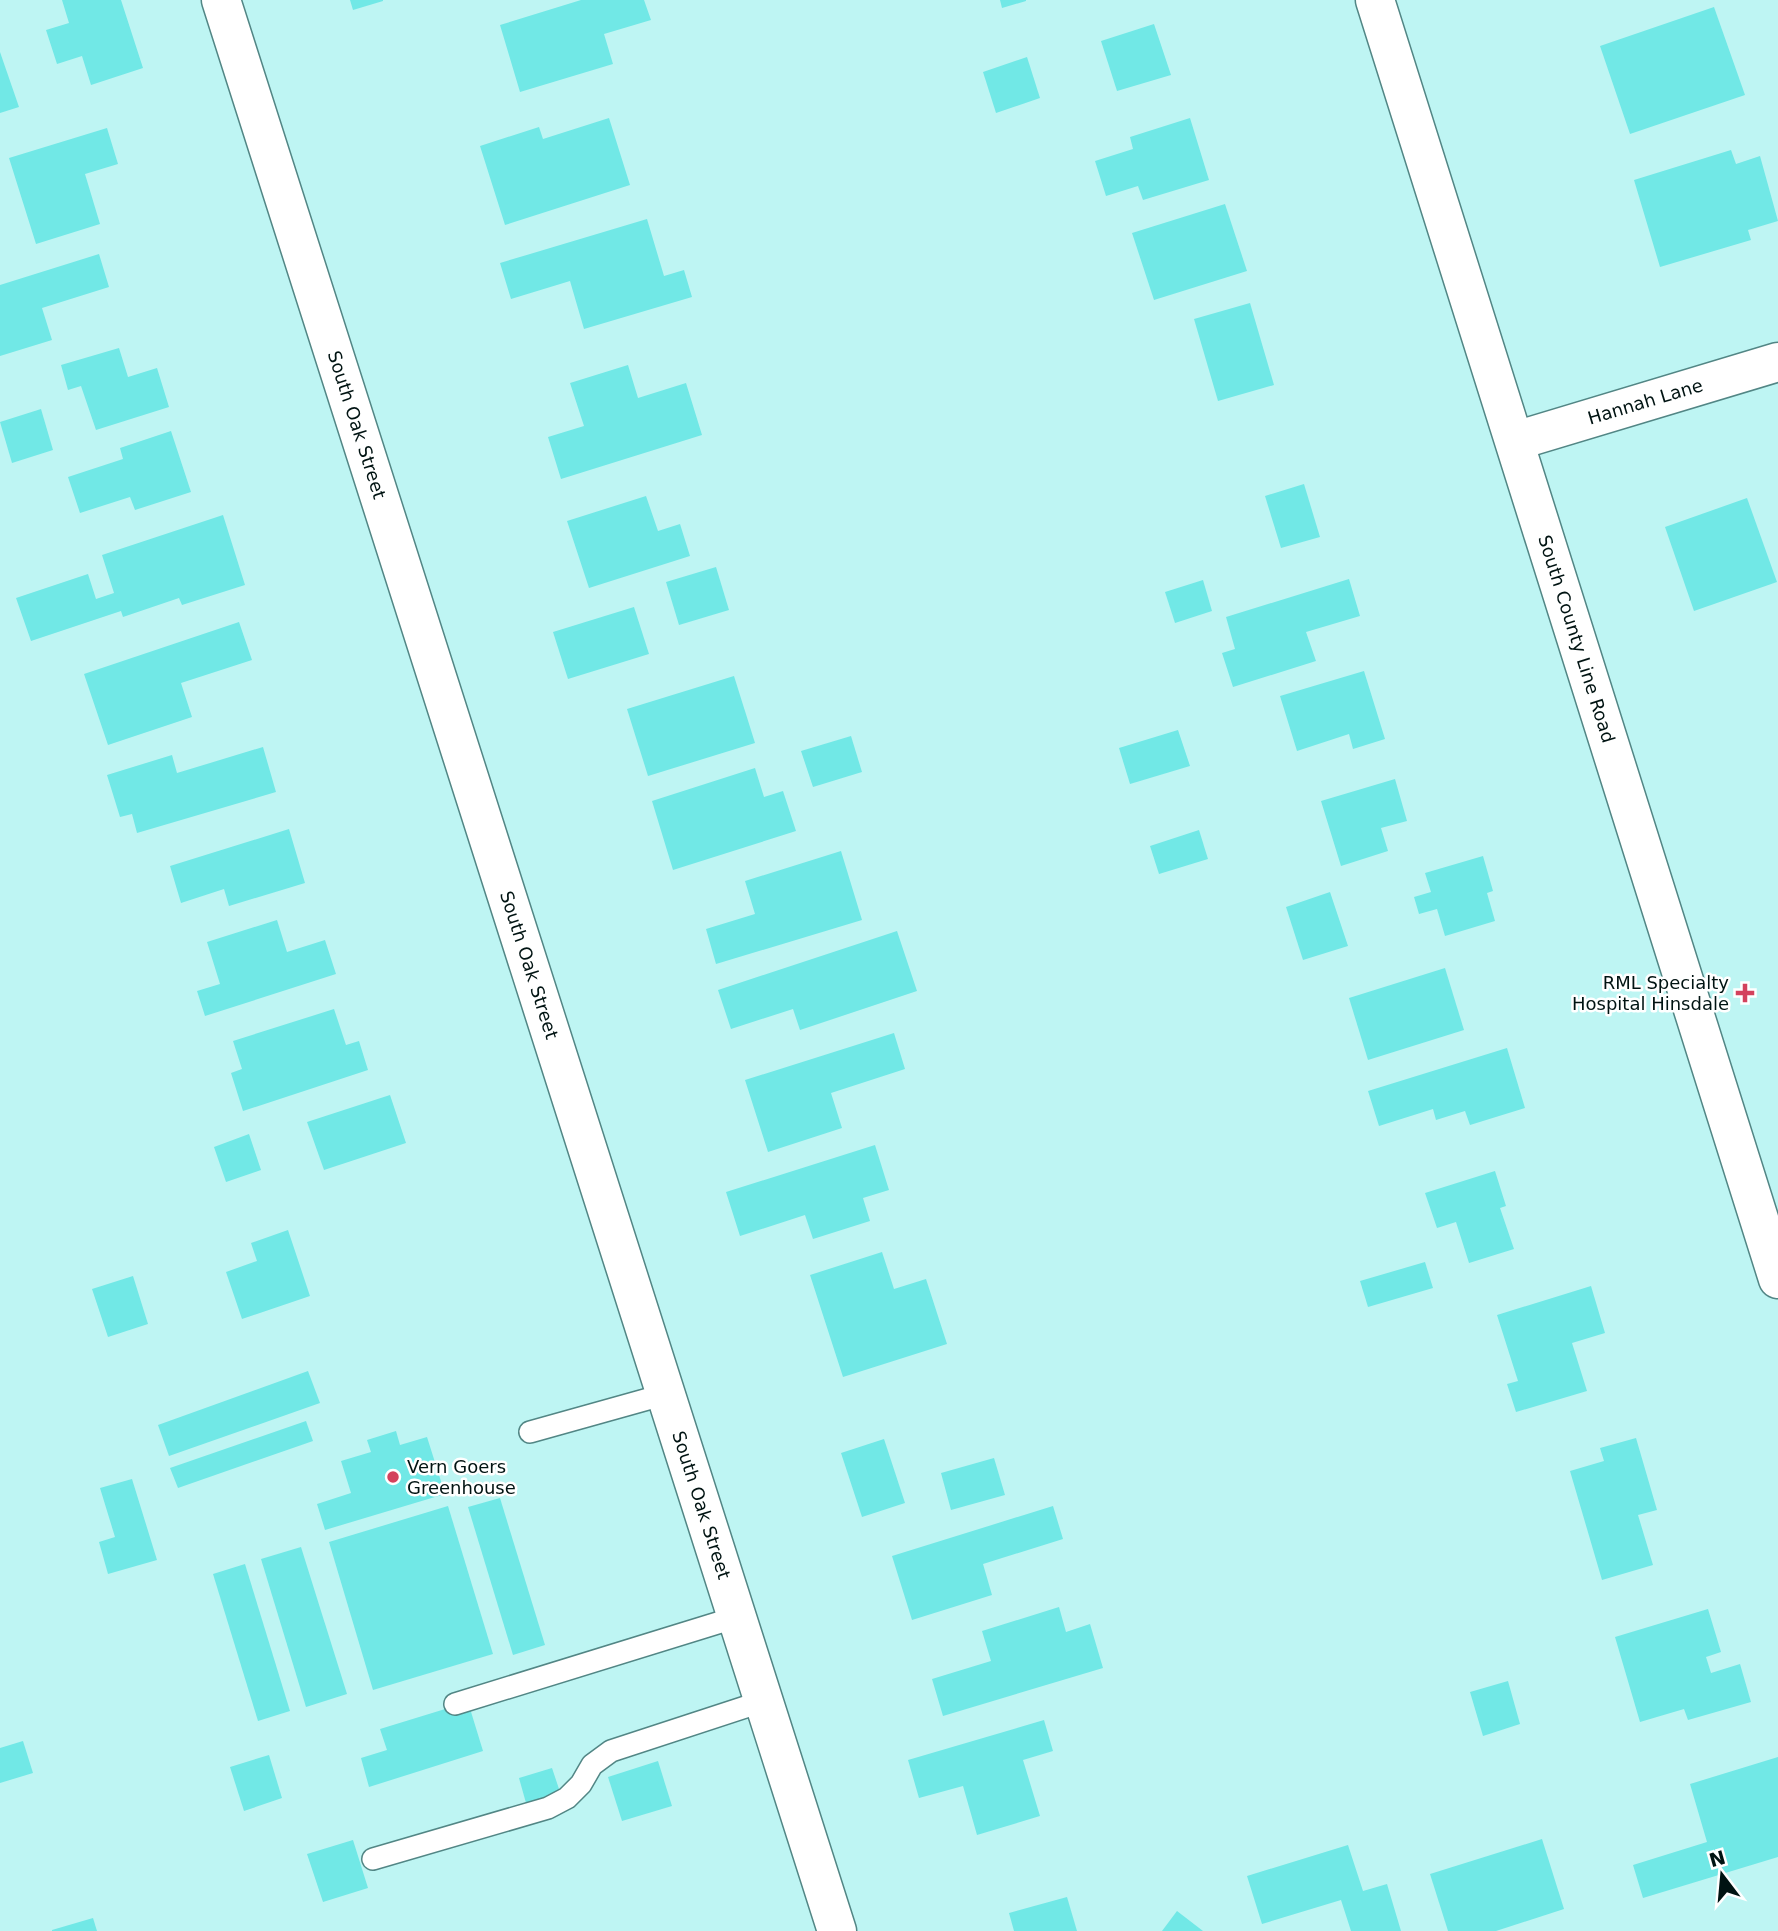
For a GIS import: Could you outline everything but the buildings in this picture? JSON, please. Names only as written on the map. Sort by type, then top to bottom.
[{"type":"street","name":"South Oak Street","points":[[221,0],[838,1931]]},
{"type":"street","name":"South County Line Road","points":[[1375,0],[1778,1279]]},
{"type":"street","name":"Hannah Lane","points":[[1515,441],[1778,362]]},
{"type":"lane","points":[[530,1432],[666,1394]]},
{"type":"lane","points":[[455,1704],[737,1617]]},
{"type":"lane","points":[[373,1859],[548,1808],[567,1798],[592,1765],[611,1751],[764,1701]]},
{"type":"place","name":"RML Specialty Hospital Hinsdale","points":[[1745,993]]},
{"type":"place","name":"Vern Goers Greenhouse","points":[[393,1477]]}]
